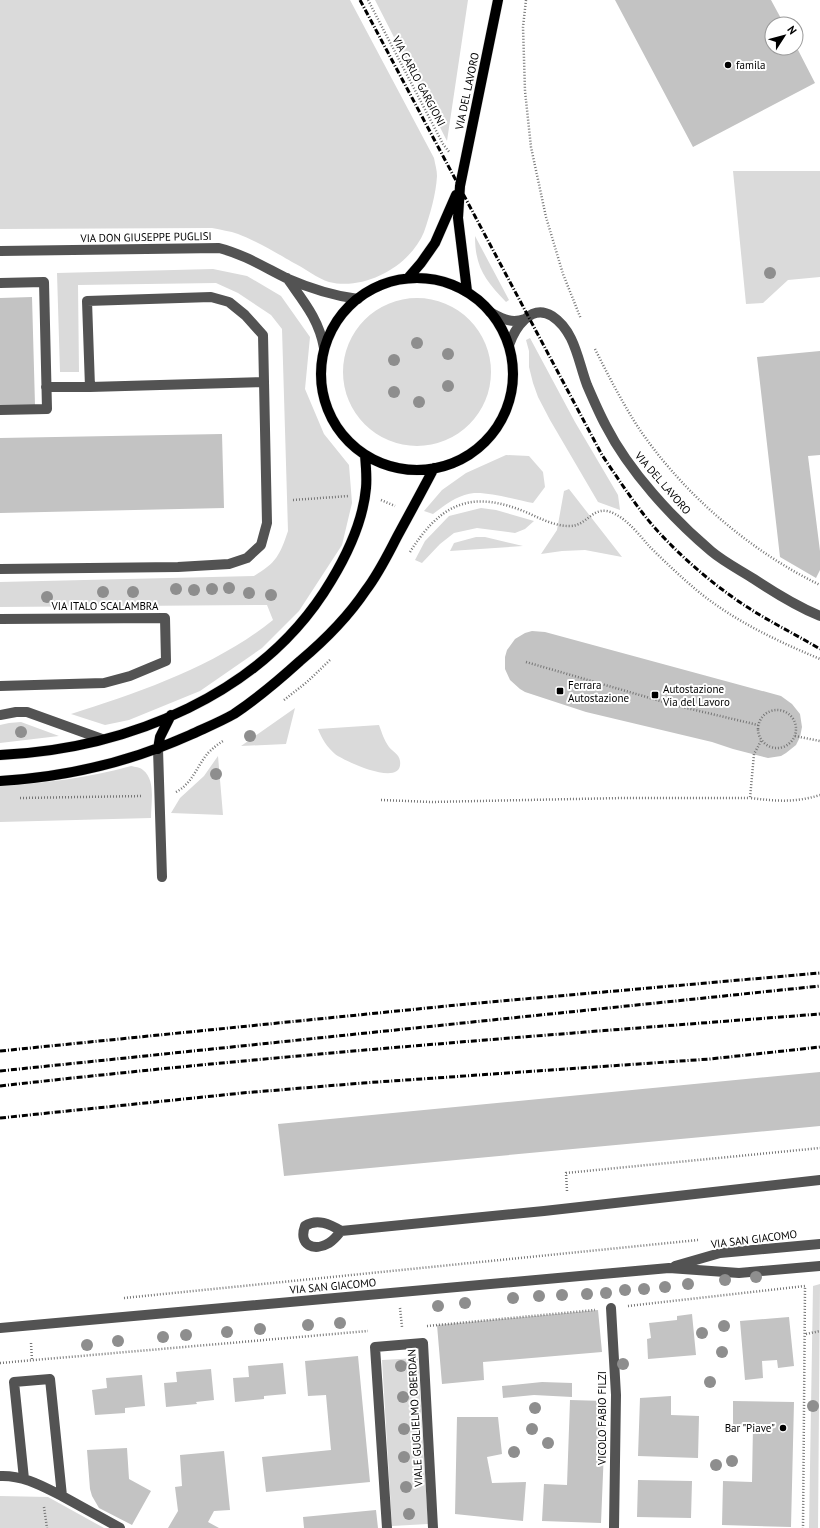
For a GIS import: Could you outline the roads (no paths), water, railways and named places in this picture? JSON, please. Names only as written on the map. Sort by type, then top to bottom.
[{"type":"main road","name":"VIA DEL LAVORO","points":[[467,291],[458,218],[460,186],[498,0]]},
{"type":"main road","name":"VIA DEL LAVORO","points":[[408,278],[435,243],[460,186]]},
{"type":"main road","name":"VIA DEL LAVORO","points":[[427,277],[438,279],[467,291],[482,303],[490,312],[501,328],[509,345],[512,363],[510,398],[497,427],[489,439],[476,449],[451,464],[434,468],[403,469],[391,466],[365,455],[342,435],[328,412],[324,398],[321,379],[324,348],[332,325],[339,316],[358,299],[369,291],[383,284],[408,278],[427,277]]},
{"type":"main road","points":[[0,755],[60,748],[102,739],[145,726],[220,692],[254,668],[287,638],[315,607],[336,573],[353,538],[363,505],[366,488],[365,455]]},
{"type":"main road","points":[[0,781],[29,779],[83,771],[137,757],[213,724],[251,703],[270,688],[333,631],[353,608],[379,571],[434,468]]},
{"type":"main road","points":[[158,749],[160,737],[171,715]]},
{"type":"street","name":"VIA DON GIUSEPPE PUGLISI","points":[[0,251],[218,248],[243,256],[287,278],[336,295],[358,299]]},
{"type":"street","name":"VIA DON GIUSEPPE PUGLISI","points":[[287,278],[316,321],[324,348]]},
{"type":"street","points":[[0,283],[44,282],[47,409],[0,410]]},
{"type":"street","points":[[0,569],[178,567],[229,564],[247,558],[261,545],[267,523],[263,335],[245,315],[229,302],[211,297],[87,301],[90,387]]},
{"type":"street","name":"VIA DEL LAVORO","points":[[490,312],[499,317],[516,322],[533,314],[541,313],[551,315],[562,324],[569,334],[592,398],[607,428],[622,454],[640,478],[672,514],[712,552],[783,598],[820,616]]},
{"type":"street","points":[[509,345],[513,334],[525,319]]},
{"type":"street","points":[[46,388],[264,382]]},
{"type":"street","name":"VIA ITALO SCALAMBRA","points":[[0,619],[165,618],[166,661],[130,676],[104,683],[0,686]]},
{"type":"street","points":[[0,715],[16,712],[27,712],[102,739]]},
{"type":"street","points":[[158,749],[162,877]]},
{"type":"street","points":[[340,1231],[568,1208],[820,1180]]},
{"type":"street","name":"VIA SAN GIACOMO","points":[[669,1268],[720,1253],[820,1244]]},
{"type":"street","name":"VIA SAN GIACOMO","points":[[0,1328],[669,1268],[739,1274],[820,1266]]},
{"type":"street","name":"VICOLO FABIO FILZI","points":[[611,1308],[616,1395],[614,1528]]},
{"type":"street","name":"VIALE GUGLIELMO OBERDAN","points":[[387,1528],[375,1347],[423,1343],[434,1528]]},
{"type":"street","points":[[24,1479],[14,1382],[50,1379],[62,1496]]},
{"type":"street","points":[[0,1476],[24,1479],[33,1482],[120,1528]]},
{"type":"railway","points":[[360,0],[602,455],[627,492],[647,519],[664,538],[685,559],[708,578],[753,611],[820,649]]},
{"type":"railway","points":[[0,1051],[467,1004],[820,973]]},
{"type":"railway","points":[[0,1071],[820,986]]},
{"type":"railway","points":[[0,1086],[307,1055],[820,1014]]},
{"type":"railway","points":[[0,1118],[242,1093],[363,1083],[710,1059],[820,1047]]},
{"type":"place","name":"famila","points":[[728,65]]},
{"type":"place","name":"Ferrara Autostazione","points":[[560,691]]},
{"type":"place","name":"Autostazione Via del Lavoro","points":[[655,695]]},
{"type":"place","name":"Bar \"Piave\"","points":[[783,1428]]}]
